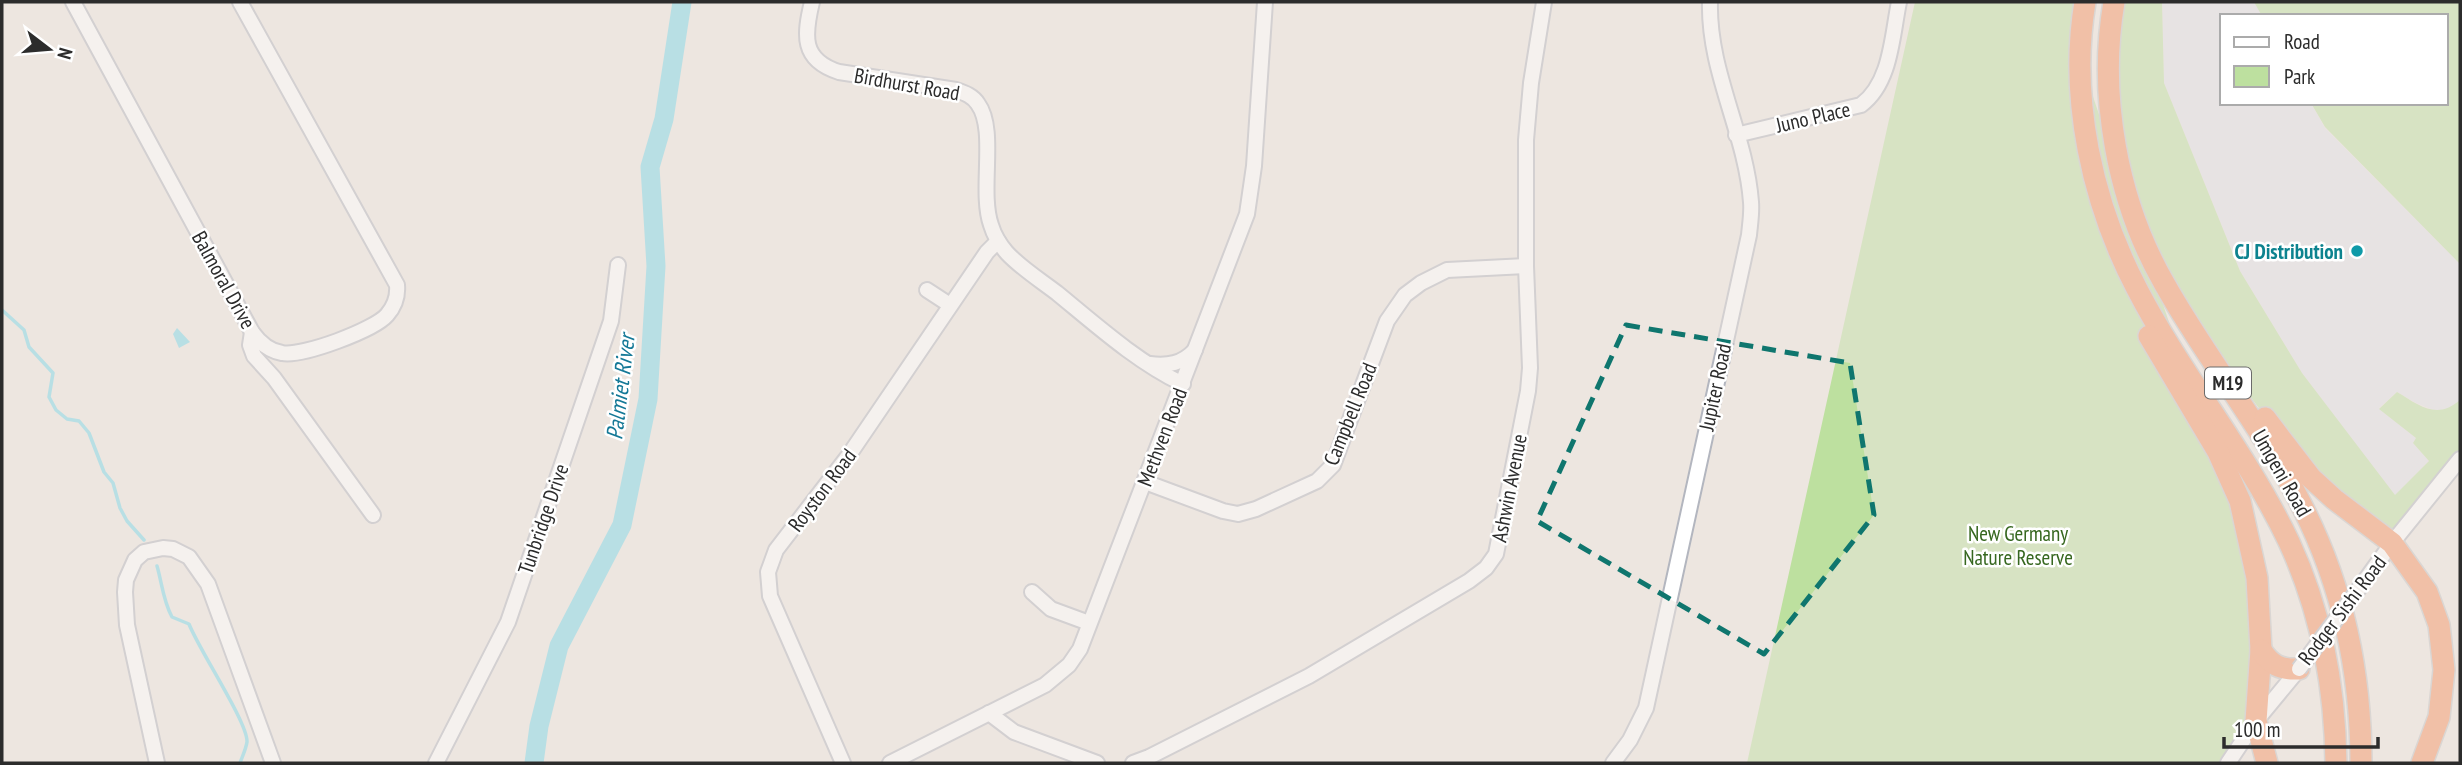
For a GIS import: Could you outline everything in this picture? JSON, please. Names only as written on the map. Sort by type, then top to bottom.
[{"type":"highway","name":"Umgeni Road","points":[[2085,2],[2080,57],[2082,109],[2099,195],[2136,288],[2265,496],[2298,564],[2318,626],[2327,665],[2335,726],[2336,763]]},
{"type":"highway","name":"Umgeni Road","points":[[2114,2],[2108,63],[2111,116],[2127,198],[2142,241],[2163,283],[2289,480],[2315,532],[2348,633],[2357,691],[2361,763]]},
{"type":"highway","points":[[2080,57],[2077,116],[2080,153],[2097,225],[2113,268],[2129,300],[2205,429],[2233,484],[2249,538],[2257,579],[2262,650],[2256,721],[2267,763]]},
{"type":"highway","points":[[2142,241],[2187,313],[2311,478],[2392,543],[2427,592],[2440,625],[2445,670],[2441,705],[2422,763]]},
{"type":"highway","points":[[2262,650],[2274,665],[2288,670],[2299,669]]},
{"type":"street","name":"Balmoral Drive","points":[[73,2],[252,332],[259,342],[270,349],[279,353],[299,354],[377,323],[393,306],[398,292],[397,285],[389,266],[240,2]]},
{"type":"street","name":"Birdhurst Road","points":[[812,2],[807,22],[807,40],[810,52],[825,67],[839,72],[956,90],[968,94],[978,103],[986,127],[988,216],[998,241],[1017,261],[1148,364],[1183,384]]},
{"type":"street","name":"Methven Road","points":[[890,763],[1045,685],[1061,673],[1075,657],[1183,384],[1250,202],[1265,2]]},
{"type":"street","name":"Ashwin Avenue","points":[[1133,763],[1309,676],[1469,581],[1491,562],[1496,554],[1528,391],[1530,368],[1526,266],[1526,140],[1531,83],[1544,2]]},
{"type":"street","name":"Jupiter Road","points":[[1613,763],[1630,740],[1646,708],[1749,235],[1749,182],[1714,47],[1709,23],[1710,2]]},
{"type":"street","name":"Juno Place","points":[[1736,135],[1861,105],[1871,97],[1883,77],[1899,2]]},
{"type":"street","name":"Royston Road","points":[[843,763],[769,596],[768,572],[776,550],[849,455],[950,305],[987,252],[998,241]]},
{"type":"street","name":"Tunbridge Drive","points":[[436,763],[508,622],[611,321],[618,265]]},
{"type":"street","name":"Campbell Road","points":[[1145,482],[1238,514],[1256,509],[1317,481],[1333,465],[1387,321],[1405,295],[1428,278],[1447,270],[1526,266]]},
{"type":"street","points":[[927,289],[950,305]]},
{"type":"street","points":[[252,332],[250,345],[254,356],[274,378],[373,515]]},
{"type":"street","points":[[1148,364],[1173,364],[1187,358],[1195,349]]},
{"type":"street","name":"Rodger Sishi Road","points":[[2228,763],[2256,721],[2460,459]]},
{"type":"street","points":[[157,763],[127,625],[125,592],[126,580],[135,559],[144,552],[163,548],[189,557],[208,584],[273,763]]},
{"type":"street","points":[[1032,592],[1051,609],[1090,624]]},
{"type":"street","points":[[989,713],[1014,732],[1097,763]]},
{"type":"highlighted area","points":[[1626,325],[1850,363],[1874,515],[1764,654],[1537,521]]},
{"type":"shaded area","points":[[2162,2],[2254,2],[2261,14],[2220,14],[2220,105],[2312,105],[2325,128],[2460,264],[2460,400],[2449,410],[2438,412],[2397,392],[2379,408],[2416,438],[2413,443],[2429,461],[2395,496],[2302,373],[2240,271],[2164,83]]},
{"type":"green space","name":"New Germany Nature Reserve","points":[[1915,2],[2095,2],[2080,58],[2205,429],[2249,538],[2256,721],[2239,763],[1747,763]]},
{"type":"green space","points":[[2115,2],[2162,2],[2164,83],[2240,271],[2302,373],[2395,495],[2429,461],[2413,443],[2416,438],[2379,409],[2397,392],[2428,409],[2444,409],[2460,400],[2460,458],[2393,542],[2289,448],[2231,371],[2144,240],[2120,157]]},
{"type":"green space","points":[[2254,2],[2460,2],[2460,264],[2325,127],[2312,105],[2448,105],[2448,14],[2261,14]]},
{"type":"water","points":[[177,328],[190,342],[179,348],[173,334]]},
{"type":"waterway","name":"Palmiet River","points":[[534,763],[539,726],[559,646],[622,525],[648,399],[656,266],[650,167],[664,119],[682,2]]},
{"type":"waterway","points":[[2,310],[24,330],[29,347],[53,373],[49,397],[56,410],[67,419],[79,421],[89,433],[104,472],[113,483],[120,508],[127,521],[144,540]]},
{"type":"waterway","points":[[157,566],[172,617],[189,624],[240,719],[247,742],[240,763]]},
{"type":"place","name":"CJ Distribution","points":[[2357,251]]}]
